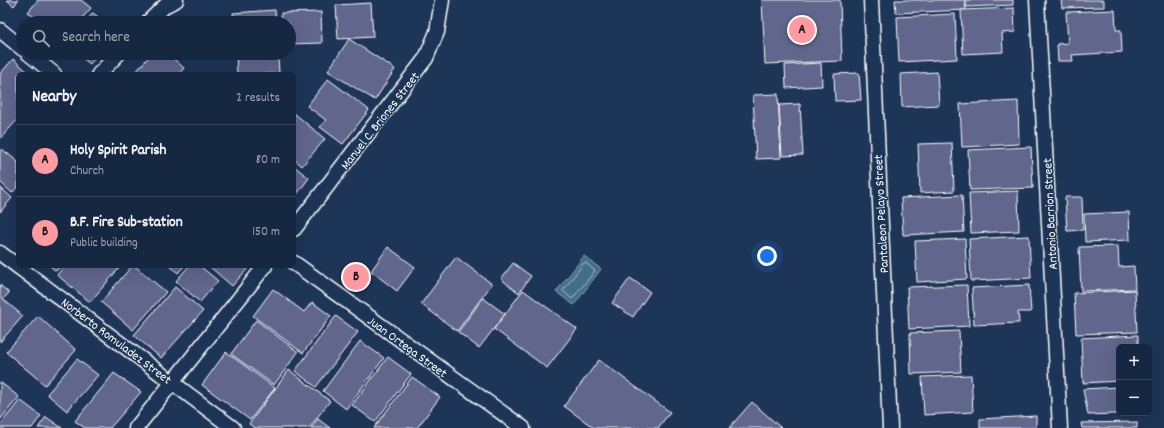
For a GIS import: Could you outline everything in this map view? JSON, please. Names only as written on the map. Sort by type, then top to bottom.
[{"type":"street","points":[[154,16],[166,5],[176,0]]},
{"type":"street","name":"Manuel C. Briones Street","points":[[296,226],[426,58],[437,32],[442,0]]},
{"type":"street","name":"Pantaleon Pelayo Street","points":[[871,0],[890,428]]},
{"type":"street","name":"Antonio Barrion Street","points":[[1037,0],[1060,428]]},
{"type":"street","points":[[0,30],[16,43]]},
{"type":"street","points":[[37,60],[52,72]]},
{"type":"street","points":[[101,72],[112,60]]},
{"type":"street","name":"Norberto Romuladez Street","points":[[0,253],[16,265]]},
{"type":"street","name":"Juan Ortega Street","points":[[296,264],[523,428]]},
{"type":"street","name":"Norberto Romuladez Street","points":[[20,268],[233,428]]},
{"type":"street","points":[[136,428],[263,268]]},
{"type":"water","points":[[584,256],[601,269],[574,305],[556,292]]},
{"type":"building","points":[[7,0],[18,0],[14,6]]},
{"type":"building","points":[[38,0],[81,0],[91,8],[84,16],[33,16],[28,12]]},
{"type":"building","points":[[762,0],[840,0],[842,61],[765,64]]},
{"type":"building","points":[[895,0],[965,0],[966,10],[896,13]]},
{"type":"building","points":[[966,0],[1013,0],[1013,5],[966,7]]},
{"type":"building","points":[[1061,0],[1104,0],[1104,7],[1062,8]]},
{"type":"building","points":[[371,3],[373,37],[338,39],[336,5]]},
{"type":"building","points":[[1014,8],[1015,32],[1002,33],[1003,52],[963,54],[961,10]]},
{"type":"building","points":[[275,10],[275,16],[233,16],[233,13]]},
{"type":"building","points":[[1115,10],[1116,30],[1121,30],[1122,52],[1072,55],[1073,61],[1058,61],[1057,44],[1068,43],[1066,12]]},
{"type":"building","points":[[321,12],[322,43],[296,44],[296,16],[281,16],[281,13]]},
{"type":"building","points":[[955,14],[957,59],[899,62],[897,17]]},
{"type":"building","points":[[349,39],[395,69],[375,100],[328,71]]},
{"type":"building","points":[[13,59],[28,72],[16,72],[16,121],[0,139],[0,74]]},
{"type":"building","points":[[85,60],[93,60],[90,64]]},
{"type":"building","points":[[146,60],[175,60],[184,68],[181,72],[136,72]]},
{"type":"building","points":[[236,60],[278,60],[279,72],[237,72]]},
{"type":"building","points":[[821,63],[822,86],[786,88],[785,65]]},
{"type":"building","points":[[937,72],[939,105],[902,107],[901,74]]},
{"type":"building","points":[[859,73],[861,100],[835,101],[834,74]]},
{"type":"building","points":[[328,79],[369,110],[343,144],[320,127],[326,120],[307,106]]},
{"type":"building","points":[[778,94],[781,158],[756,159],[753,95]]},
{"type":"building","points":[[1018,101],[1019,144],[962,147],[960,104]]},
{"type":"building","points":[[800,104],[803,155],[782,156],[779,105]]},
{"type":"building","points":[[296,115],[325,139],[302,166],[296,161]]},
{"type":"building","points":[[952,143],[954,191],[920,193],[918,144]]},
{"type":"building","points":[[1031,147],[1033,188],[970,190],[968,150]]},
{"type":"building","points":[[2,149],[16,160],[16,188],[12,193],[0,182],[0,151]]},
{"type":"building","points":[[296,168],[309,178],[296,195]]},
{"type":"building","points":[[0,187],[12,198],[0,212]]},
{"type":"building","points":[[1018,191],[1019,231],[971,233],[969,193]]},
{"type":"building","points":[[962,195],[964,232],[903,235],[901,198]]},
{"type":"building","points":[[1065,197],[1082,197],[1083,230],[1067,231]]},
{"type":"building","points":[[1129,212],[1130,240],[1085,242],[1084,214]]},
{"type":"building","points":[[1029,236],[1031,278],[971,281],[969,239]]},
{"type":"building","points":[[965,239],[967,279],[917,282],[915,241]]},
{"type":"building","points":[[1118,246],[1119,267],[1134,266],[1135,289],[1081,291],[1079,247]]},
{"type":"building","points":[[388,247],[415,267],[397,291],[371,271]]},
{"type":"building","points":[[456,257],[492,284],[457,331],[421,304]]},
{"type":"building","points":[[513,263],[531,276],[519,293],[501,279]]},
{"type":"building","points":[[62,268],[119,268],[90,302],[57,275]]},
{"type":"building","points":[[130,268],[137,268],[166,292],[133,330],[101,302]]},
{"type":"building","points":[[172,268],[182,268],[178,273]]},
{"type":"building","points":[[187,268],[202,268],[218,281],[200,302],[176,281]]},
{"type":"building","points":[[211,268],[248,268],[232,286]]},
{"type":"building","points":[[630,278],[650,292],[633,317],[612,303]]},
{"type":"building","points":[[0,285],[9,293],[3,299],[23,316],[0,342]]},
{"type":"building","points":[[967,285],[969,326],[909,329],[907,287]]},
{"type":"building","points":[[1029,285],[1031,312],[1018,312],[1019,323],[974,325],[972,288]]},
{"type":"building","points":[[175,287],[203,311],[161,358],[134,335]]},
{"type":"building","points":[[273,289],[304,312],[312,302],[331,316],[303,353],[253,316]]},
{"type":"building","points":[[523,290],[577,329],[547,368],[494,329]]},
{"type":"building","points":[[1135,290],[1137,332],[1076,334],[1074,293]]},
{"type":"building","points":[[483,298],[505,314],[479,348],[458,332]]},
{"type":"building","points":[[38,316],[76,350],[45,385],[6,352]]},
{"type":"building","points":[[336,316],[358,332],[316,387],[295,371]]},
{"type":"building","points":[[256,320],[298,352],[274,385],[231,354]]},
{"type":"building","points":[[959,331],[961,372],[911,374],[910,333]]},
{"type":"building","points":[[1138,335],[1138,344],[1116,344],[1116,381],[1083,383],[1081,338]]},
{"type":"building","points":[[360,341],[384,358],[346,409],[323,391]]},
{"type":"building","points":[[226,352],[275,388],[250,420],[202,385]]},
{"type":"building","points":[[388,357],[411,374],[375,422],[352,405]]},
{"type":"building","points":[[77,359],[98,375],[67,411],[47,394]]},
{"type":"building","points":[[599,360],[670,412],[658,428],[594,428],[564,406]]},
{"type":"building","points":[[289,370],[330,401],[309,428],[255,428],[249,424]]},
{"type":"building","points":[[114,373],[141,392],[110,428],[85,428],[75,421]]},
{"type":"building","points":[[971,375],[973,412],[924,415],[922,377]]},
{"type":"building","points":[[412,377],[440,397],[417,428],[374,428]]},
{"type":"building","points":[[0,382],[19,397],[0,420]]},
{"type":"building","points":[[1116,387],[1116,414],[1088,415],[1083,389]]},
{"type":"building","points":[[20,400],[41,416],[32,428],[0,428],[0,425]]},
{"type":"building","points":[[752,402],[781,428],[729,428]]},
{"type":"building","points":[[1036,416],[1036,428],[980,428],[980,419]]},
{"type":"building","points":[[46,417],[62,428],[38,428]]},
{"type":"building","points":[[318,419],[330,428],[311,428]]},
{"type":"building","points":[[1137,422],[1137,428],[1082,428],[1081,423]]},
{"type":"place","name":"Holy Spirit Parish","points":[[802,30]]},
{"type":"place","name":"B.F. Fire Sub-station","points":[[356,277]]}]
